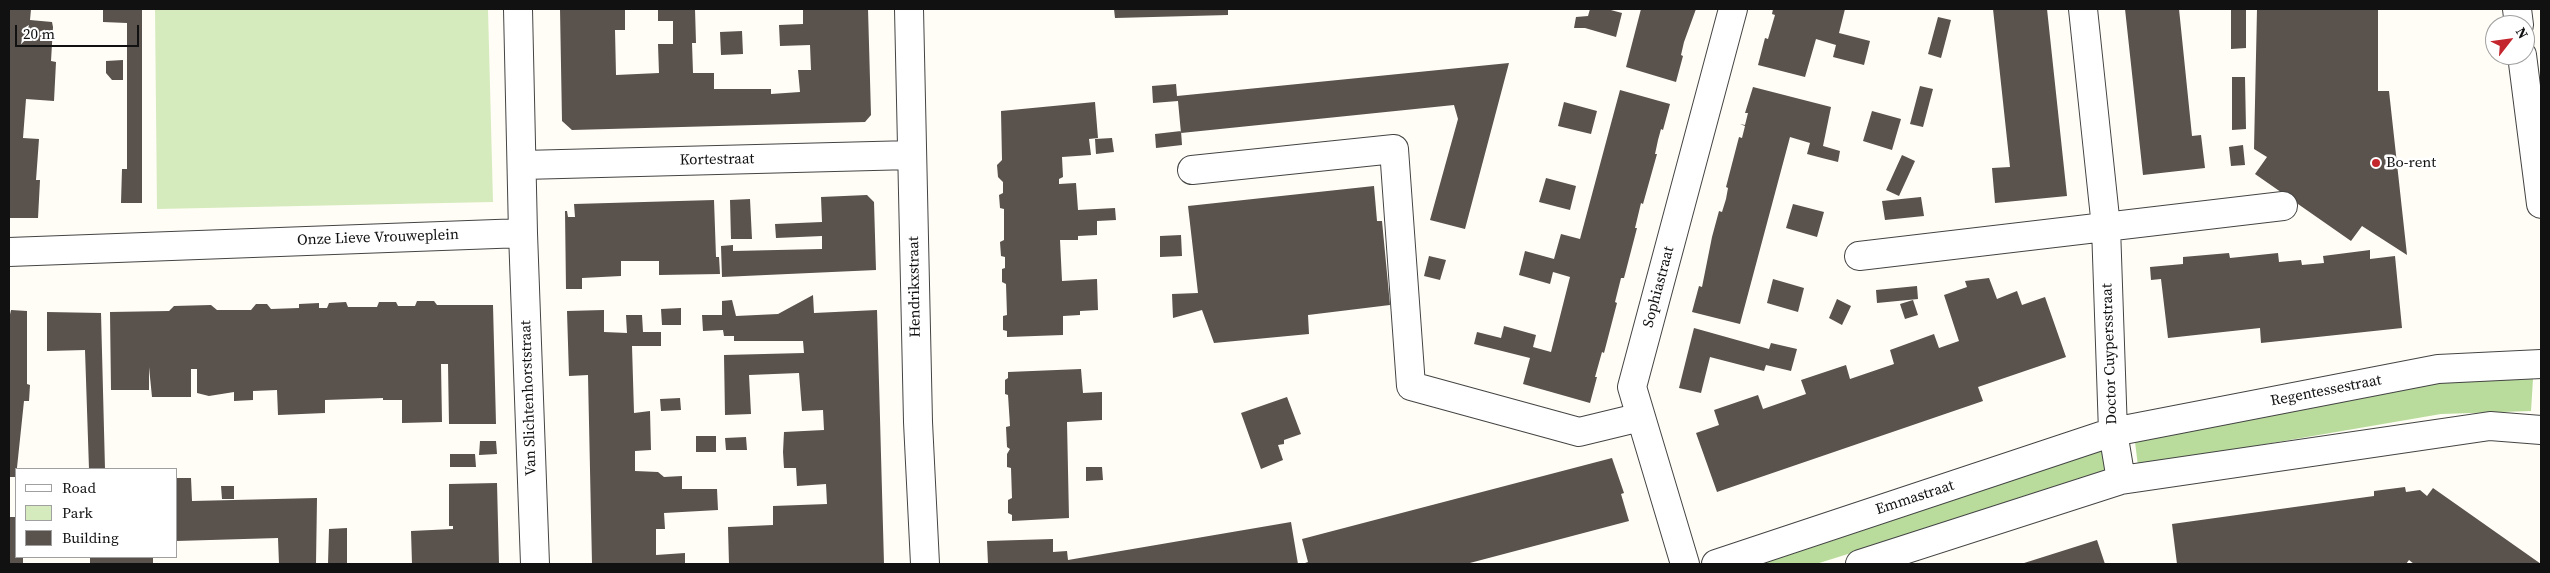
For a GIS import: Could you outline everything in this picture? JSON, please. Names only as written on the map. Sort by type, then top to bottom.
[{"type":"street","points":[[518,9],[523,164],[523,233]]},
{"type":"street","name":"Hendrikxstraat","points":[[909,9],[918,422],[924,564]]},
{"type":"street","name":"Sophiastraat","points":[[1685,564],[1632,387],[1733,9]]},
{"type":"street","name":"Doctor Cuypersstraat","points":[[2082,9],[2106,227],[2113,432],[2121,480]]},
{"type":"street","points":[[2523,65],[2541,204]]},
{"type":"street","points":[[1192,170],[1394,149],[1412,386],[1579,432],[1641,417]]},
{"type":"street","name":"Kortestraat","points":[[523,164],[912,155]]},
{"type":"street","points":[[1859,256],[2283,206]]},
{"type":"street","name":"Onze Lieve Vrouweplein","points":[[9,252],[523,233]]},
{"type":"street","name":"Van Slichtenhorststraat","points":[[523,233],[535,564]]},
{"type":"street","name":"Regentessestraat","points":[[2113,432],[2438,369],[2541,364]]},
{"type":"street","points":[[1860,564],[2121,480],[2490,426],[2541,430]]},
{"type":"street","name":"Emmastraat","points":[[1716,564],[2113,432]]},
{"type":"green space","points":[[155,9],[488,9],[493,202],[157,209]]},
{"type":"green space","points":[[2533,379],[2531,411],[2441,414],[2138,466],[2135,442],[2439,381]]},
{"type":"green space","points":[[2105,444],[2110,472],[1816,564],[1744,564]]},
{"type":"building","points":[[9,9],[31,9],[30,20],[52,22],[53,27],[51,61],[56,62],[54,101],[26,99],[23,138],[39,139],[36,180],[40,180],[38,218],[9,218]]},
{"type":"building","points":[[103,9],[142,9],[142,203],[121,203],[122,169],[127,169],[127,23],[103,22]]},
{"type":"building","points":[[560,9],[625,9],[625,30],[615,30],[616,75],[659,73],[658,44],[673,44],[673,21],[658,21],[658,10],[695,9],[696,43],[692,43],[693,73],[714,73],[714,89],[771,89],[771,94],[800,92],[798,70],[811,70],[810,45],[780,46],[779,25],[803,24],[803,9],[868,9],[871,115],[865,122],[572,130],[562,121]]},
{"type":"building","points":[[1114,9],[1228,9],[1228,15],[1115,18]]},
{"type":"building","points":[[1590,9],[1607,9],[1622,13],[1616,37],[1585,28],[1574,28],[1576,17],[1588,16]]},
{"type":"building","points":[[1641,9],[1696,9],[1684,42],[1681,55],[1683,56],[1676,82],[1626,67]]},
{"type":"building","points":[[1773,9],[1845,9],[1839,33],[1870,41],[1864,65],[1833,57],[1836,45],[1816,39],[1805,77],[1758,65],[1765,38],[1768,39],[1775,15],[1772,14]]},
{"type":"building","points":[[1993,9],[2047,9],[2067,196],[1995,203],[1992,168],[2010,167]]},
{"type":"building","points":[[2125,9],[2179,9],[2192,136],[2201,135],[2205,168],[2143,175]]},
{"type":"building","points":[[2246,9],[2246,48],[2231,49],[2231,10]]},
{"type":"building","points":[[2257,9],[2378,9],[2378,91],[2389,91],[2407,255],[2362,226],[2351,241],[2255,174],[2267,157],[2254,149]]},
{"type":"building","points":[[1938,17],[1951,20],[1941,58],[1928,54]]},
{"type":"building","points":[[742,31],[743,54],[721,55],[720,32]]},
{"type":"building","points":[[123,60],[123,80],[112,80],[106,73],[106,61]]},
{"type":"building","points":[[1509,63],[1465,229],[1430,220],[1458,119],[1454,105],[1181,133],[1178,101],[1153,103],[1152,86],[1176,84],[1177,96]]},
{"type":"building","points":[[2232,77],[2245,77],[2246,129],[2232,130]]},
{"type":"building","points":[[1920,86],[1933,89],[1923,127],[1910,124]]},
{"type":"building","points":[[1753,87],[1831,107],[1823,146],[1840,151],[1838,162],[1807,154],[1810,143],[1790,137],[1740,324],[1692,312],[1699,286],[1702,287],[1719,211],[1722,212],[1726,199],[1728,188],[1726,187],[1739,137],[1742,138],[1745,126],[1740,124],[1745,125],[1748,113],[1745,113]]},
{"type":"building","points":[[1620,90],[1670,104],[1663,130],[1661,129],[1658,140],[1655,154],[1657,154],[1643,204],[1641,203],[1635,228],[1637,228],[1624,278],[1621,278],[1615,302],[1617,303],[1604,353],[1602,352],[1595,377],[1597,377],[1590,403],[1523,384],[1530,358],[1474,344],[1477,332],[1501,338],[1504,326],[1536,335],[1533,347],[1551,352],[1570,277],[1553,272],[1550,284],[1519,275],[1525,251],[1554,259],[1561,234],[1580,239]]},
{"type":"building","points":[[1095,102],[1098,138],[1089,139],[1091,155],[1062,157],[1063,177],[1059,179],[1059,184],[1076,183],[1078,210],[1115,208],[1116,220],[1097,221],[1097,235],[1078,236],[1078,240],[1060,240],[1062,281],[1097,279],[1098,310],[1080,311],[1080,315],[1063,316],[1063,335],[1007,337],[1007,331],[1003,330],[1003,316],[1007,315],[1006,284],[1002,282],[1002,269],[1005,268],[1005,257],[1001,256],[1000,242],[1004,240],[1004,209],[1000,208],[999,195],[1003,193],[1003,182],[998,177],[997,165],[1002,160],[1001,111]]},
{"type":"building","points":[[1564,102],[1597,111],[1591,134],[1558,126]]},
{"type":"building","points":[[1872,111],[1901,119],[1892,150],[1863,141]]},
{"type":"building","points":[[1181,131],[1182,145],[1156,148],[1155,134]]},
{"type":"building","points":[[1112,138],[1114,152],[1096,154],[1095,139]]},
{"type":"building","points":[[2243,145],[2245,165],[2231,166],[2229,147]]},
{"type":"building","points":[[1902,155],[1915,161],[1899,196],[1886,190]]},
{"type":"building","points":[[1546,178],[1576,186],[1570,210],[1539,202]]},
{"type":"building","points":[[1374,186],[1377,221],[1382,221],[1390,305],[1308,315],[1309,334],[1214,343],[1202,310],[1173,318],[1172,294],[1198,293],[1188,206]]},
{"type":"building","points":[[867,195],[874,202],[876,270],[722,277],[721,246],[733,245],[733,251],[822,249],[822,236],[776,238],[775,224],[822,222],[821,197]]},
{"type":"building","points":[[1921,197],[1924,216],[1885,220],[1882,201]]},
{"type":"building","points":[[750,199],[752,239],[731,239],[730,200]]},
{"type":"building","points":[[714,200],[716,257],[719,257],[720,274],[659,275],[659,261],[621,261],[621,276],[582,278],[582,289],[566,289],[565,211],[567,211],[568,217],[575,217],[574,204]]},
{"type":"building","points":[[1793,204],[1824,212],[1817,237],[1786,228]]},
{"type":"building","points":[[1181,235],[1182,256],[1160,257],[1160,236]]},
{"type":"building","points":[[2370,250],[2370,259],[2395,256],[2402,328],[2261,343],[2260,328],[2168,338],[2161,279],[2151,280],[2150,267],[2183,264],[2183,257],[2229,253],[2230,258],[2278,253],[2279,262],[2301,260],[2302,265],[2324,263],[2323,256]]},
{"type":"building","points":[[1429,256],[1446,260],[1440,280],[1424,276]]},
{"type":"building","points":[[1989,278],[1997,299],[2017,291],[2022,305],[2045,297],[2066,357],[1978,387],[1983,401],[1717,492],[1696,433],[1719,425],[1714,410],[1758,395],[1763,409],[1806,394],[1801,380],[1846,365],[1850,379],[1894,364],[1890,350],[1934,334],[1939,348],[1959,341],[1944,295],[1967,287],[1965,281]]},
{"type":"building","points":[[1773,279],[1804,288],[1798,312],[1767,303]]},
{"type":"building","points":[[1917,286],[1918,299],[1877,303],[1876,290]]},
{"type":"building","points":[[813,295],[814,313],[877,310],[884,564],[729,564],[728,527],[773,525],[773,506],[827,504],[826,484],[797,486],[796,468],[784,468],[783,452],[784,432],[824,430],[823,410],[802,411],[799,373],[749,375],[751,414],[725,415],[724,355],[804,353],[803,341],[734,341],[734,336],[724,336],[723,330],[703,331],[702,315],[722,315],[722,301],[732,300],[736,316],[778,314]]},
{"type":"building","points":[[1837,299],[1851,306],[1842,325],[1829,318]]},
{"type":"building","points":[[1913,300],[1918,315],[1905,319],[1900,304]]},
{"type":"building","points":[[417,301],[434,301],[437,305],[493,305],[496,424],[449,424],[448,364],[441,364],[442,422],[402,423],[402,400],[383,400],[383,398],[325,400],[325,413],[278,415],[277,390],[253,391],[253,400],[234,401],[234,392],[209,396],[197,393],[197,369],[191,369],[191,397],[152,397],[149,367],[149,390],[111,390],[110,312],[169,311],[174,306],[211,305],[217,310],[251,310],[256,304],[267,304],[271,309],[299,308],[299,304],[319,303],[319,308],[327,308],[329,303],[346,302],[348,307],[377,307],[379,302],[396,302],[398,306],[415,306]]},
{"type":"building","points":[[681,308],[681,325],[662,325],[661,309]]},
{"type":"building","points":[[11,310],[27,311],[27,384],[30,385],[29,401],[24,401],[15,477],[9,477],[9,319]]},
{"type":"building","points":[[604,310],[604,332],[627,333],[626,315],[642,315],[643,332],[661,332],[661,346],[632,346],[634,413],[650,411],[651,450],[635,451],[635,471],[658,472],[664,477],[682,476],[682,489],[717,489],[718,510],[664,513],[665,529],[656,529],[656,555],[685,553],[685,564],[592,564],[588,375],[569,376],[567,311]]},
{"type":"building","points":[[47,312],[101,313],[105,468],[89,468],[85,350],[47,351]]},
{"type":"building","points":[[1694,328],[1769,349],[1771,343],[1797,349],[1791,371],[1766,365],[1764,371],[1710,357],[1701,393],[1679,388]]},
{"type":"building","points":[[1081,369],[1083,393],[1102,392],[1102,420],[1067,422],[1069,518],[1012,521],[1012,515],[1008,513],[1008,500],[1012,498],[1011,468],[1007,467],[1007,454],[1010,449],[1007,447],[1006,427],[1010,426],[1008,395],[1005,394],[1005,380],[1008,378],[1008,372]]},
{"type":"building","points":[[1287,397],[1301,434],[1284,440],[1284,444],[1278,445],[1283,460],[1261,469],[1241,413]]},
{"type":"building","points":[[680,398],[681,410],[661,411],[660,399]]},
{"type":"building","points":[[696,436],[716,436],[716,452],[696,452]]},
{"type":"building","points":[[746,437],[747,450],[726,450],[725,438]]},
{"type":"building","points":[[480,441],[496,441],[497,454],[479,455]]},
{"type":"building","points":[[450,454],[475,454],[476,467],[450,467]]},
{"type":"building","points":[[1612,458],[1624,493],[1621,494],[1629,521],[1466,564],[1302,564],[1308,562],[1302,539]]},
{"type":"building","points":[[1086,467],[1102,467],[1103,480],[1086,481]]},
{"type":"building","points":[[178,478],[191,478],[192,501],[317,498],[316,564],[279,564],[278,538],[178,541]]},
{"type":"building","points":[[497,483],[499,564],[412,564],[411,531],[453,529],[453,526],[449,526],[449,484]]},
{"type":"building","points":[[221,486],[234,486],[234,499],[222,499]]},
{"type":"building","points":[[2405,487],[2406,492],[2420,490],[2427,496],[2433,488],[2541,564],[2414,564],[2409,560],[2406,564],[2177,564],[2172,524],[2374,496],[2374,491]]},
{"type":"building","points":[[9,517],[15,517],[15,558],[23,558],[23,564],[9,564]]},
{"type":"building","points":[[1291,522],[1298,564],[988,564],[987,541],[1053,539],[1053,552],[1067,551],[1068,560]]},
{"type":"building","points":[[347,528],[347,564],[328,564],[329,529]]},
{"type":"building","points":[[2097,540],[2105,564],[2021,564]]},
{"type":"building","points":[[90,558],[153,558],[153,564],[90,563]]},
{"type":"place","name":"Bo-rent","points":[[2376,163]]}]
